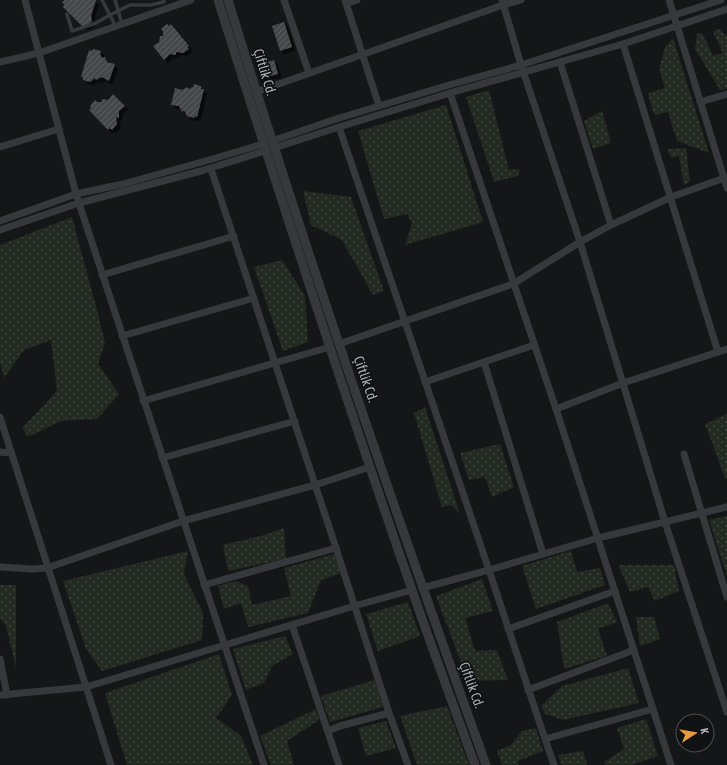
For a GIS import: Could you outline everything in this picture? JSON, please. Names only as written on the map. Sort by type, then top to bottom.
[{"type":"street","points":[[25,0],[76,194],[264,765]]},
{"type":"street","points":[[0,62],[39,53],[191,0]]},
{"type":"street","name":"Çiftlik Cd.","points":[[218,0],[269,146],[334,346],[370,467],[412,590],[475,765]]},
{"type":"street","name":"Çiftlik Cd.","points":[[228,0],[256,92],[269,146]]},
{"type":"street","points":[[284,0],[309,74]]},
{"type":"street","points":[[357,0],[346,2],[380,106]]},
{"type":"street","points":[[256,92],[309,74],[502,2],[521,0]]},
{"type":"street","points":[[669,0],[700,102],[726,178],[727,188]]},
{"type":"street","points":[[0,230],[79,203],[211,169],[269,146],[380,106],[521,65],[722,0]]},
{"type":"street","points":[[502,2],[523,73],[580,242],[666,522],[727,712]]},
{"type":"street","points":[[0,221],[76,194],[152,176],[338,127],[450,93],[623,44],[727,9]]},
{"type":"street","points":[[623,44],[718,352]]},
{"type":"street","points":[[560,62],[611,225]]},
{"type":"street","points":[[450,93],[556,409],[653,708],[669,764]]},
{"type":"street","points":[[700,102],[727,94]]},
{"type":"street","points":[[338,127],[554,765]]},
{"type":"street","points":[[0,148],[58,129]]},
{"type":"street","points":[[211,169],[316,485],[389,713],[408,765]]},
{"type":"street","points":[[143,401],[334,346],[513,284],[580,242],[611,225],[671,197],[726,178]]},
{"type":"street","points":[[102,275],[234,236]]},
{"type":"street","points":[[122,336],[254,298]]},
{"type":"street","points":[[425,382],[534,344]]},
{"type":"street","name":"Çiftlik Cd.","points":[[334,346],[486,765]]},
{"type":"street","points":[[556,409],[623,383],[727,349]]},
{"type":"street","points":[[484,362],[543,554]]},
{"type":"street","points":[[0,417],[111,765]]},
{"type":"street","points":[[162,458],[295,421]]},
{"type":"street","points":[[0,452],[11,453]]},
{"type":"street","points":[[684,454],[727,597]]},
{"type":"street","points":[[0,567],[32,569],[48,568],[183,521],[316,485],[370,467]]},
{"type":"street","points":[[0,659],[3,695],[86,687],[354,606],[489,570],[598,538],[727,508]]},
{"type":"street","points":[[204,585],[336,548]]},
{"type":"street","points":[[508,629],[615,591]]},
{"type":"street","points":[[292,625],[339,765]]},
{"type":"street","points":[[528,690],[634,650]]},
{"type":"street","points":[[545,739],[653,708]]},
{"type":"street","points":[[328,731],[340,726],[389,713]]},
{"type":"lane","points":[[103,0],[115,27]]},
{"type":"lane","points":[[115,0],[122,24]]},
{"type":"lane","points":[[128,0],[130,5]]},
{"type":"lane","points":[[67,14],[72,31],[96,24],[130,5],[150,5],[164,2],[164,0]]},
{"type":"shaded area","points":[[719,29],[727,36],[727,88],[720,90],[695,49],[697,34],[702,33],[713,56],[723,53],[713,32]]},
{"type":"shaded area","points":[[673,38],[709,153],[677,141],[668,112],[654,115],[648,93],[665,88],[659,69],[665,47]]},
{"type":"shaded area","points":[[489,90],[509,170],[520,169],[518,176],[494,182],[466,97]]},
{"type":"shaded area","points":[[446,105],[483,222],[405,245],[412,223],[407,214],[384,219],[358,131]]},
{"type":"shaded area","points":[[602,111],[611,143],[593,149],[584,121]]},
{"type":"shaded area","points":[[686,148],[690,182],[684,185],[679,156],[671,158],[667,149]]},
{"type":"shaded area","points":[[303,191],[351,197],[384,291],[373,295],[342,240],[311,225]]},
{"type":"shaded area","points":[[72,217],[105,343],[98,364],[119,394],[97,419],[61,421],[28,437],[22,428],[57,391],[51,340],[24,350],[4,378],[0,362],[0,245]]},
{"type":"shaded area","points":[[282,260],[305,296],[308,342],[283,351],[254,267]]},
{"type":"shaded area","points":[[425,407],[460,514],[451,505],[442,507],[414,413]]},
{"type":"shaded area","points":[[727,414],[727,478],[725,478],[705,424]]},
{"type":"shaded area","points":[[500,444],[514,487],[492,497],[485,477],[469,480],[460,453]]},
{"type":"shaded area","points":[[727,516],[727,576],[709,520]]},
{"type":"shaded area","points":[[284,528],[286,559],[228,571],[223,545],[264,535]]},
{"type":"shaded area","points":[[188,551],[184,574],[203,613],[202,640],[102,671],[86,649],[63,581]]},
{"type":"shaded area","points":[[571,551],[577,572],[600,568],[605,585],[536,609],[522,566]]},
{"type":"shaded area","points":[[334,554],[341,573],[321,580],[308,613],[248,627],[241,603],[224,609],[218,586],[235,581],[248,586],[252,605],[291,596],[284,568]]},
{"type":"shaded area","points":[[618,565],[674,565],[679,591],[655,601],[648,587],[630,592]]},
{"type":"shaded area","points":[[482,579],[493,611],[465,618],[475,651],[497,650],[508,680],[468,681],[436,596]]},
{"type":"shaded area","points":[[0,585],[16,585],[16,668],[6,626],[0,618]]},
{"type":"shaded area","points":[[408,602],[420,636],[378,651],[366,614]]},
{"type":"shaded area","points":[[608,603],[617,622],[598,629],[607,656],[564,669],[557,622]]},
{"type":"shaded area","points":[[636,617],[654,617],[660,639],[640,646]]},
{"type":"shaded area","points":[[285,636],[293,654],[272,666],[264,683],[246,690],[233,649]]},
{"type":"shaded area","points":[[219,654],[232,695],[216,718],[241,736],[253,765],[127,765],[105,693]]},
{"type":"shaded area","points":[[628,668],[639,703],[563,720],[545,714],[541,706],[562,686]]},
{"type":"shaded area","points":[[375,680],[383,707],[330,722],[321,696]]},
{"type":"shaded area","points":[[447,706],[469,765],[417,765],[400,716]]},
{"type":"shaded area","points":[[316,709],[319,720],[287,741],[294,765],[271,765],[260,736]]},
{"type":"shaded area","points":[[646,719],[658,756],[632,765],[605,765],[604,762],[624,749],[617,728]]},
{"type":"shaded area","points":[[386,721],[396,748],[366,756],[358,728]]},
{"type":"shaded area","points":[[536,728],[543,751],[518,761],[518,765],[502,765],[497,751],[511,745],[522,731]]},
{"type":"shaded area","points":[[583,751],[587,765],[562,765],[558,755]]},
{"type":"building","points":[[65,0],[96,0],[91,16],[92,21],[87,26],[82,26],[63,7],[64,4],[62,2]]},
{"type":"building","points":[[284,22],[292,47],[280,51],[272,26]]},
{"type":"building","points":[[167,24],[169,26],[171,24],[189,46],[187,47],[189,49],[183,53],[176,52],[176,55],[170,54],[164,60],[153,46],[159,42],[160,36],[163,36],[163,31],[161,29]]},
{"type":"building","points":[[93,49],[101,51],[100,54],[102,58],[105,57],[107,62],[115,64],[109,81],[102,77],[96,80],[95,78],[90,82],[83,80],[83,77],[81,77],[89,50],[92,51]]},
{"type":"building","points":[[274,60],[278,74],[262,78],[258,64]]},
{"type":"building","points":[[194,84],[201,86],[201,89],[204,89],[197,117],[195,116],[194,118],[187,116],[184,110],[182,112],[179,106],[171,105],[175,88],[182,90],[187,87],[189,89],[193,87]]},
{"type":"building","points":[[113,94],[125,106],[119,111],[119,118],[116,117],[117,124],[112,130],[110,128],[108,130],[89,110],[91,108],[90,106],[95,100],[97,102],[102,102],[102,99],[108,100]]}]
